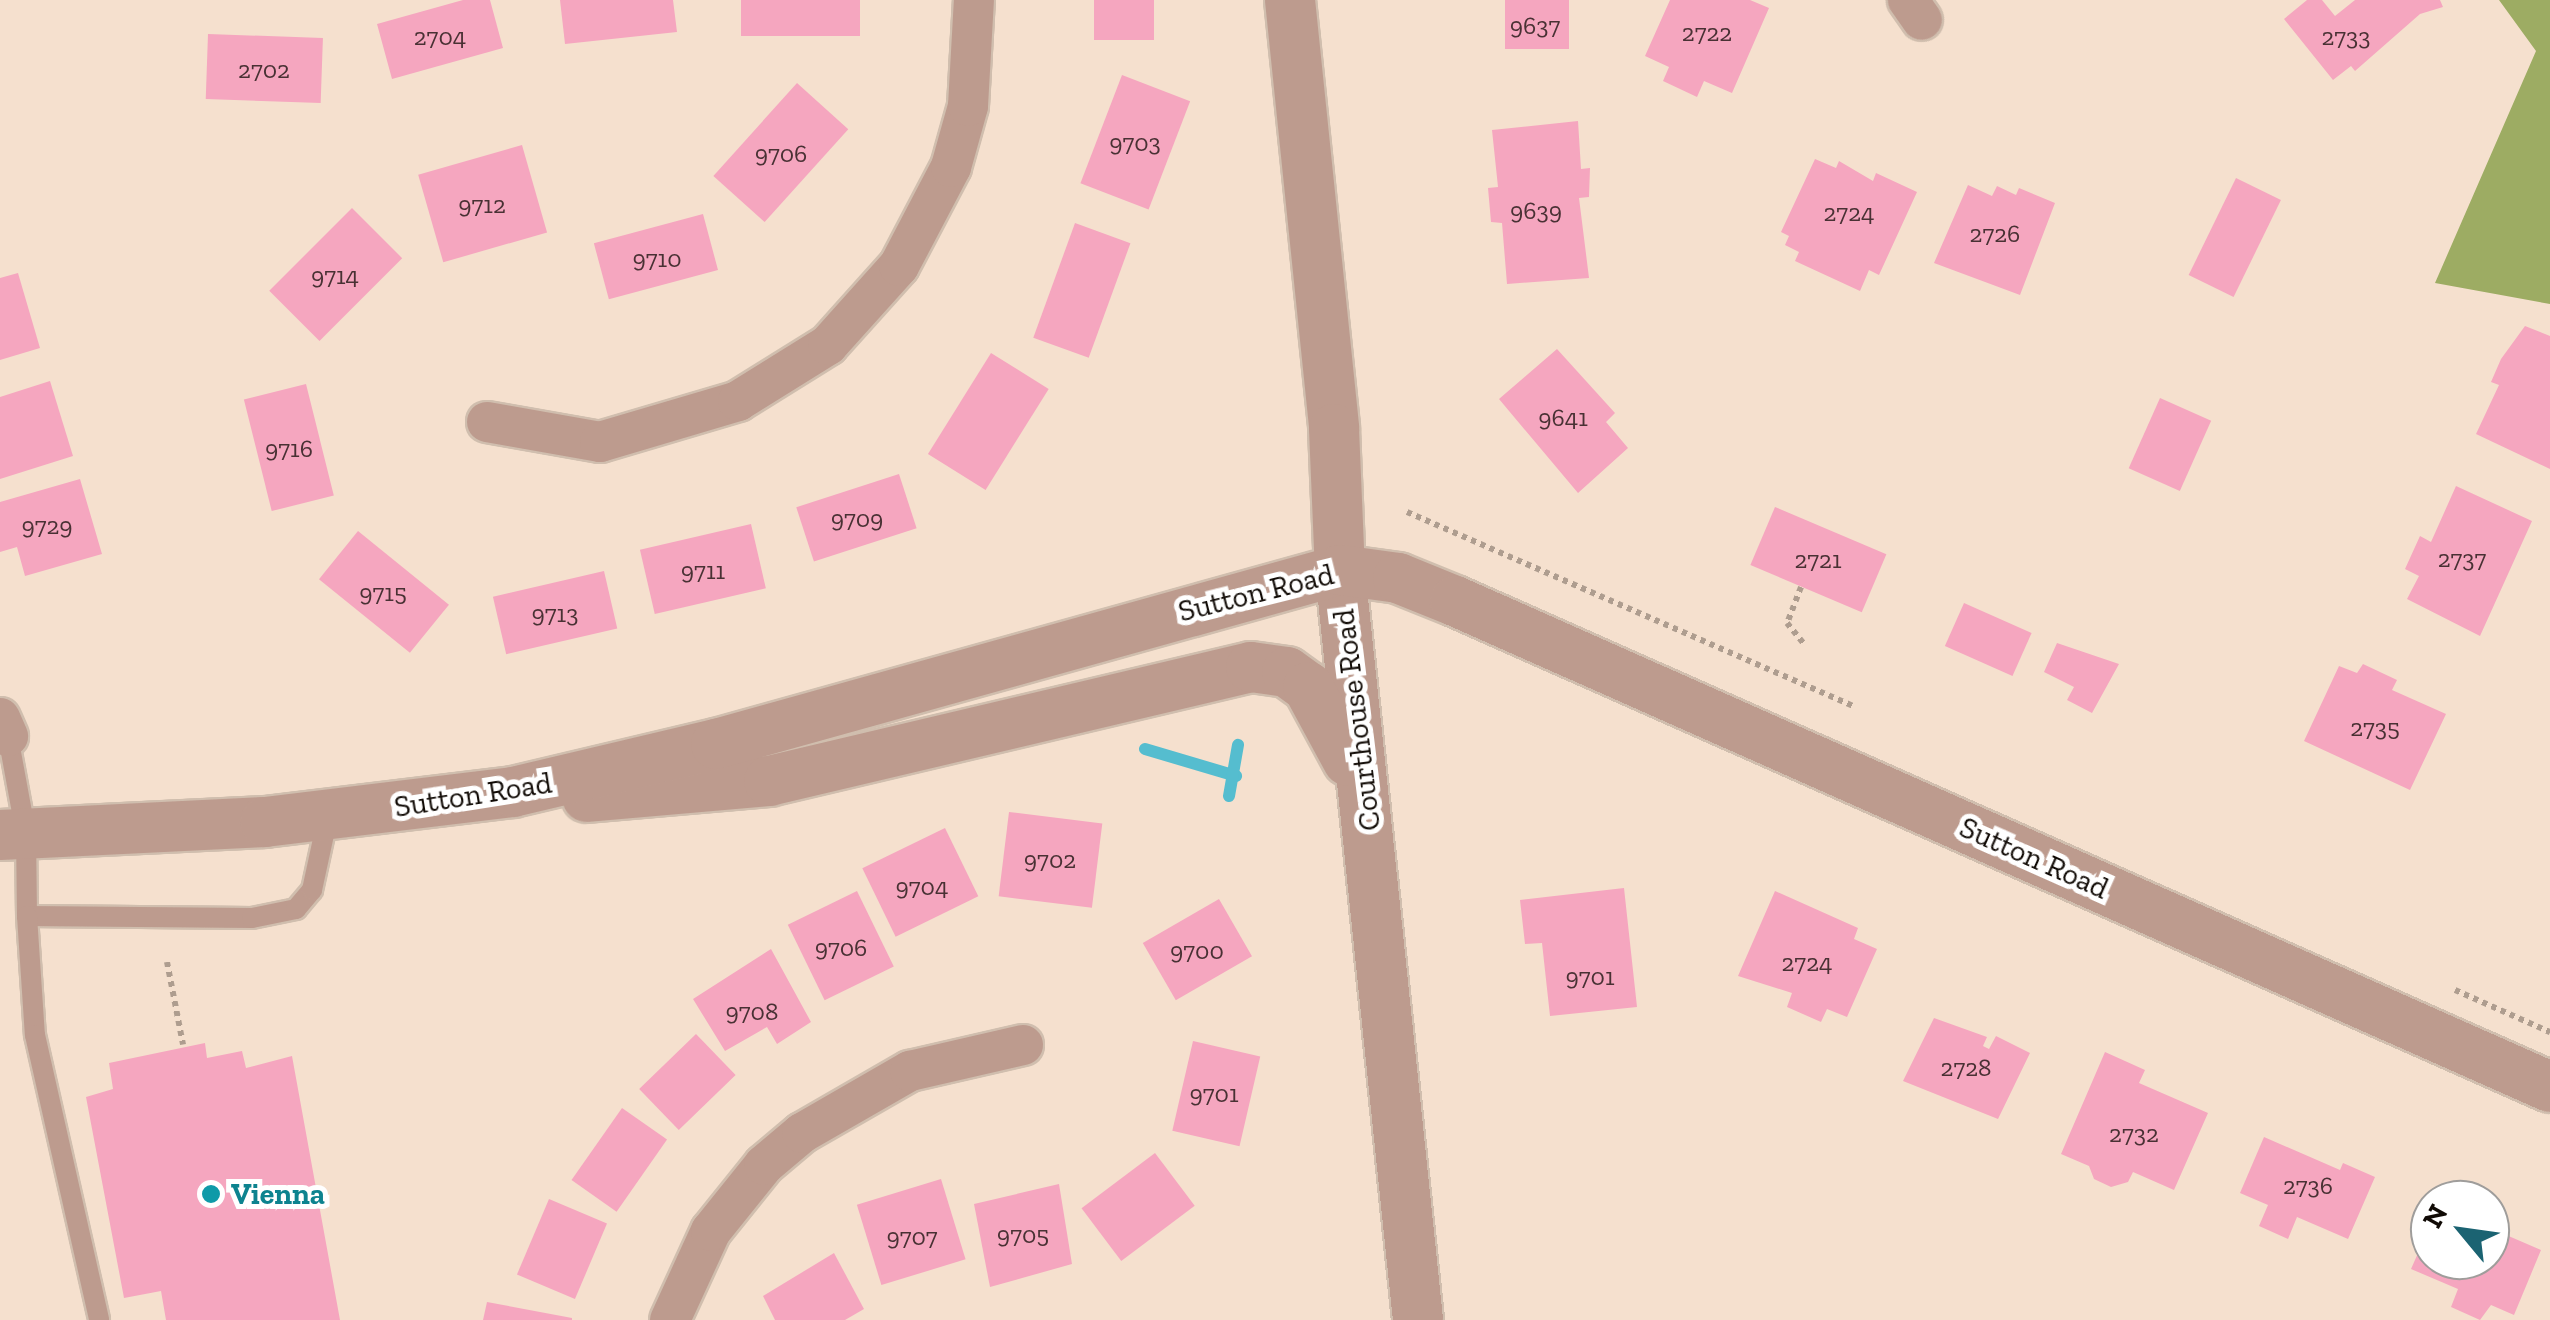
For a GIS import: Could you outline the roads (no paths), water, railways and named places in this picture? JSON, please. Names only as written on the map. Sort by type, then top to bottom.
[{"type":"street","points":[[487,422],[600,442],[738,401],[828,345],[899,266],[950,167],[968,106],[974,0]]},
{"type":"street","name":"Courthouse Road","points":[[1290,0],[1334,430],[1340,570],[1418,1320]]},
{"type":"street","name":"Sutton Road","points":[[13,834],[328,816],[512,792],[716,744],[1340,570],[1398,578],[1456,601],[2550,1087]]},
{"type":"street","points":[[512,792],[601,798],[769,781],[1225,671],[1272,667],[1308,687],[1323,706],[1369,822]]},
{"type":"street","points":[[670,1320],[687,1274],[736,1196],[802,1133],[910,1072],[1024,1045]]},
{"type":"lane","points":[[4,727],[13,834],[27,916],[35,1034],[99,1320]]},
{"type":"lane","points":[[27,916],[252,918],[296,909],[312,890],[328,816]]},
{"type":"waterway","points":[[1229,796],[1238,745]]},
{"type":"waterway","points":[[1145,749],[1236,776]]},
{"type":"place","name":"Vienna","points":[[211,1194]]}]
